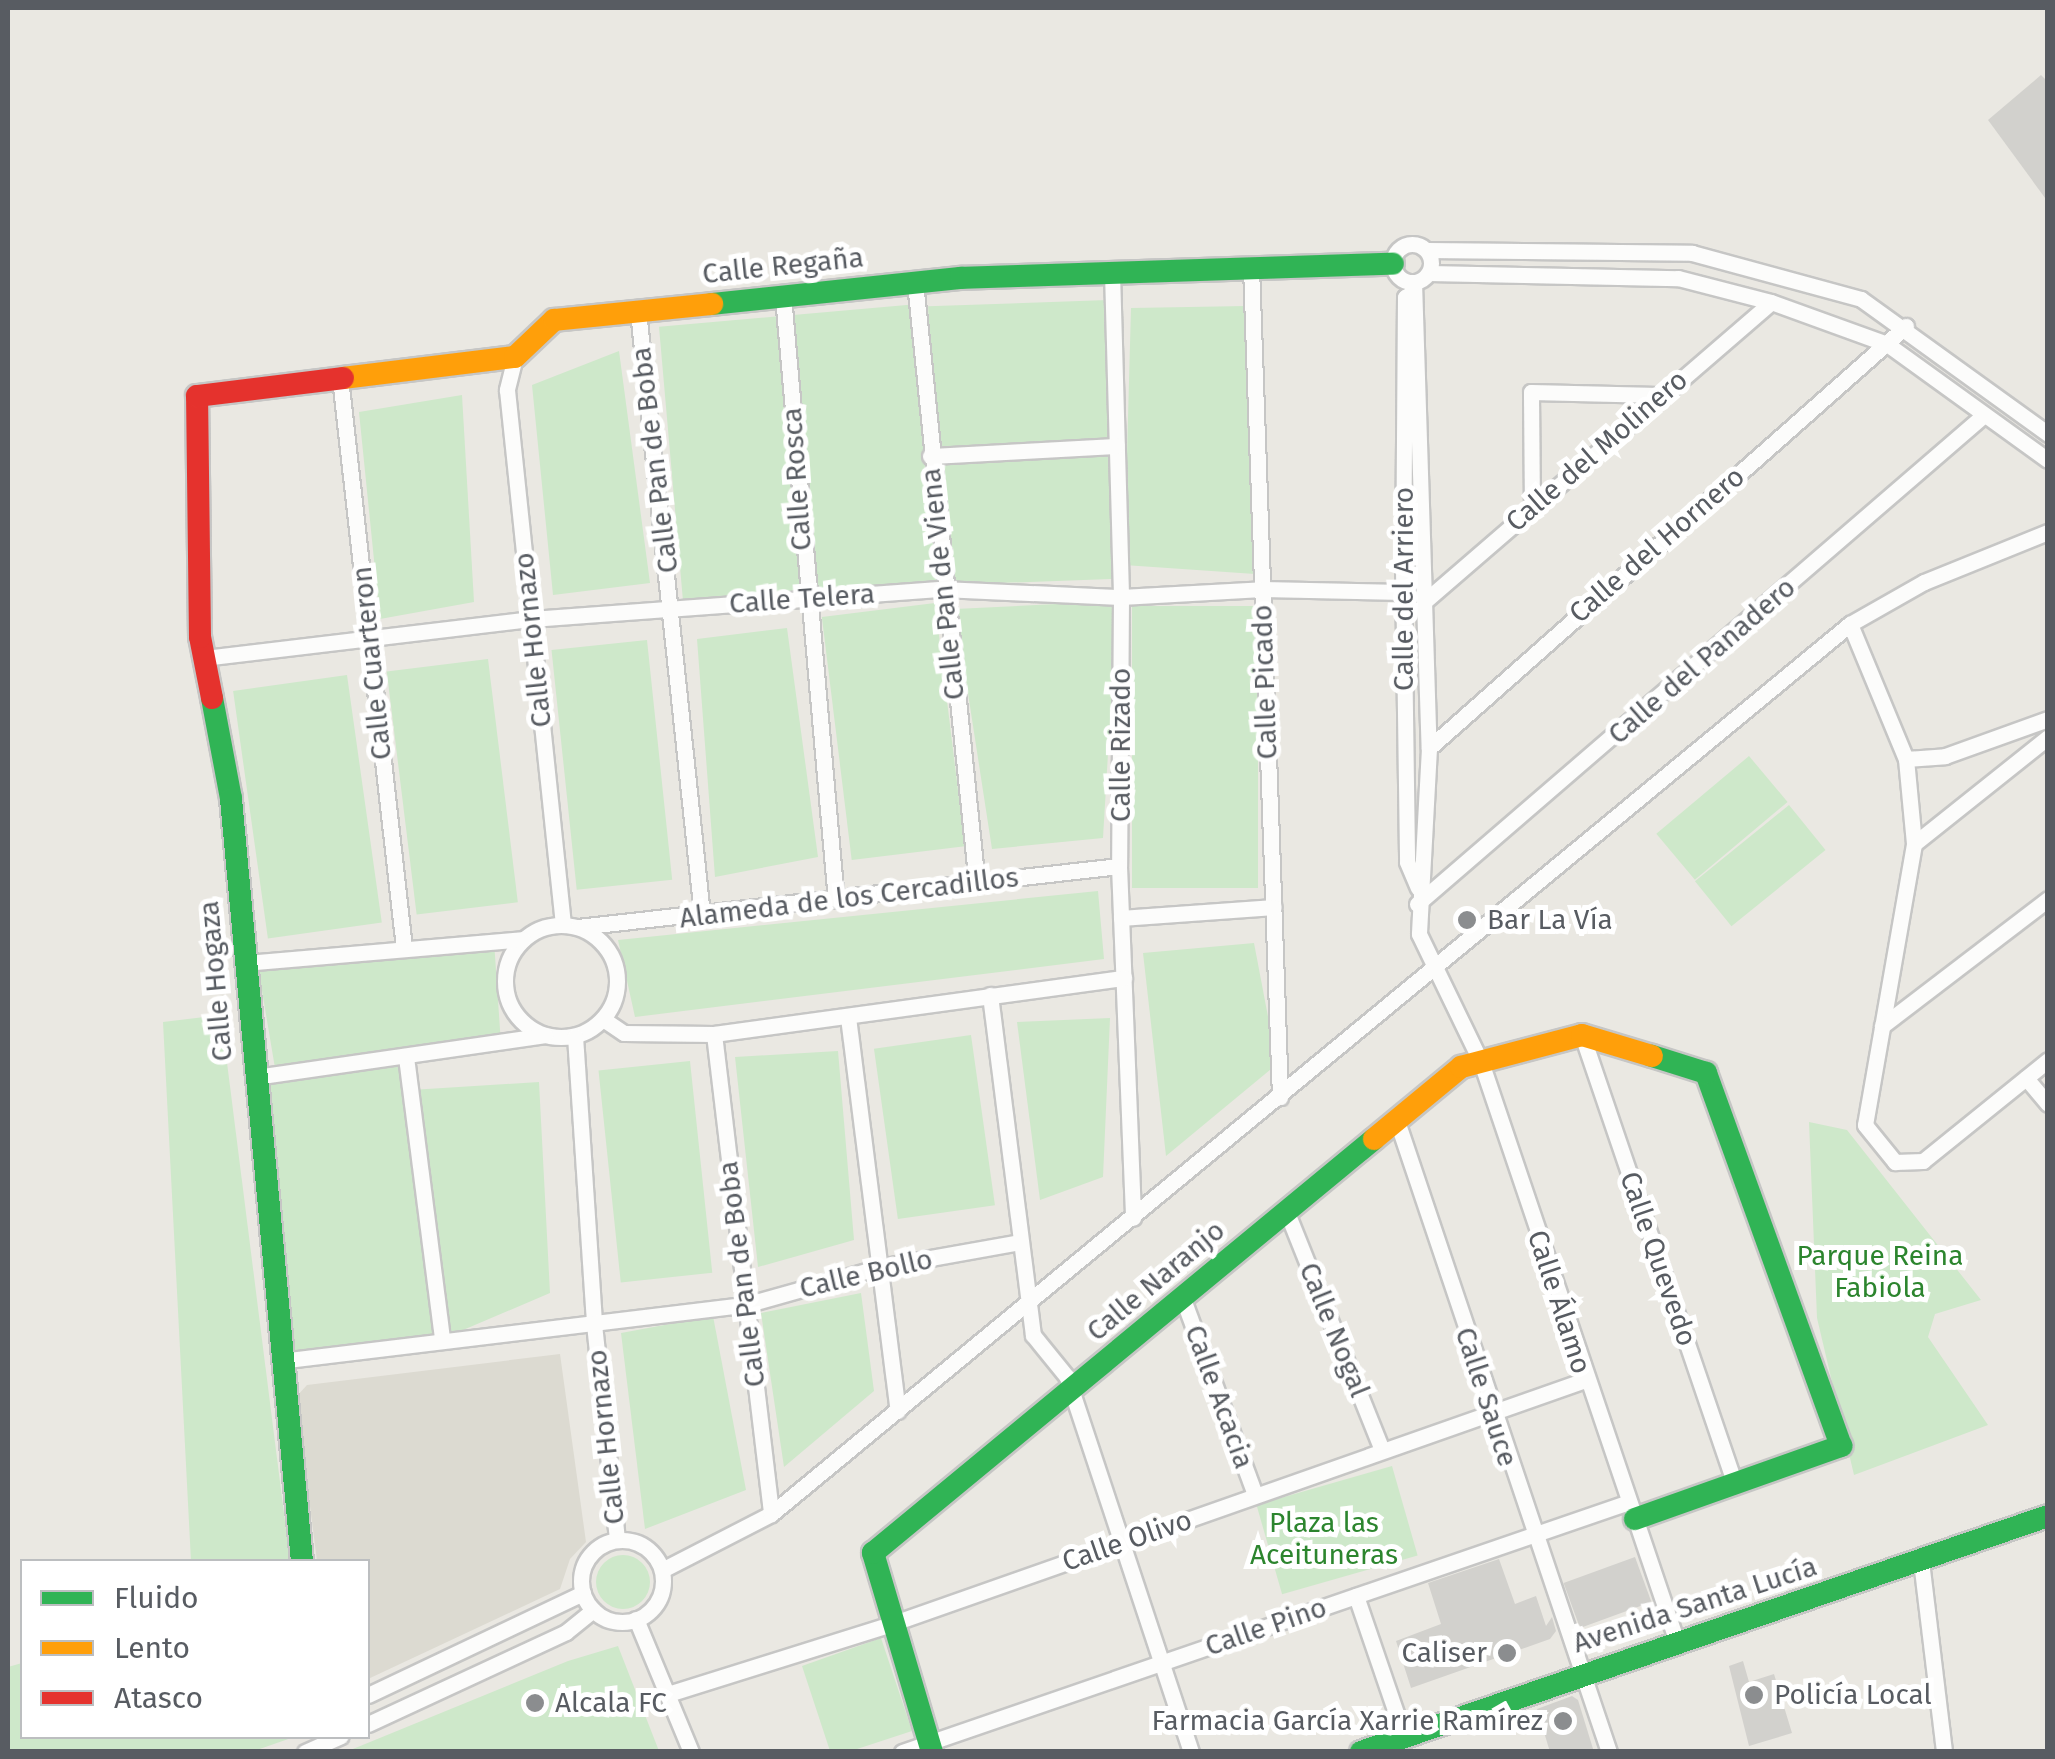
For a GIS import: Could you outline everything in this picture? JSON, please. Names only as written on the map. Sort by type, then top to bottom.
[{"type":"street","points":[[2048,434],[1906,326],[1861,299],[1692,253],[1427,250],[1406,244],[1393,264],[1398,276],[1413,287],[1429,273],[1678,278],[1771,302],[1887,344],[2048,460]]},
{"type":"street","points":[[1427,250],[1429,273]]},
{"type":"street","name":"Calle Regaña","points":[[515,357],[554,320],[915,282],[1393,264]]},
{"type":"street","name":"Calle Picado","points":[[1251,267],[1280,1097]]},
{"type":"street","name":"Calle Rizado","points":[[1112,272],[1121,597],[1119,866],[1133,1218]]},
{"type":"street","name":"Calle Pan de Viena","points":[[915,282],[942,588],[977,885]]},
{"type":"street","name":"Calle del Arriero","points":[[1413,287],[1404,297],[1407,862],[1418,896],[1420,934],[1436,964]]},
{"type":"street","name":"Calle del Arriero","points":[[1413,287],[1429,748],[1428,861],[1418,896]]},
{"type":"street","name":"Calle Rosca","points":[[783,296],[806,598],[836,900]]},
{"type":"street","name":"Calle del Molinero","points":[[1426,601],[1658,395],[1771,302]]},
{"type":"street","name":"Calle Pan de Boba","points":[[638,312],[702,916]]},
{"type":"street","name":"Calle del Hornero","points":[[1429,748],[1906,326]]},
{"type":"street","points":[[340,378],[515,357]]},
{"type":"street","name":"Calle Hornazo","points":[[515,357],[507,390],[531,619],[571,926]]},
{"type":"street","name":"Calle Hogaza","points":[[302,1559],[230,799],[204,658],[196,396],[340,378]]},
{"type":"street","name":"Calle Cuarteron","points":[[340,378],[404,948]]},
{"type":"street","points":[[1532,509],[1531,392],[1658,395]]},
{"type":"street","name":"Calle del Panadero","points":[[1418,896],[1984,416]]},
{"type":"street","points":[[930,456],[1117,446]]},
{"type":"street","points":[[662,1570],[772,1514],[1850,624],[1924,582],[2048,532]]},
{"type":"street","name":"Calle Telera","points":[[204,658],[369,635],[531,619],[942,588],[1121,597],[1262,588],[1404,592]]},
{"type":"street","points":[[1850,624],[1906,759],[1914,844],[1865,1125],[1895,1162],[1923,1161],[2048,1060]]},
{"type":"street","points":[[1906,759],[1945,756],[2048,719]]},
{"type":"street","points":[[1914,844],[2048,737]]},
{"type":"street","name":"Alameda de los Cercadillos","points":[[571,926],[702,916],[1119,866]]},
{"type":"street","points":[[1882,1026],[2048,898]]},
{"type":"street","points":[[1121,918],[1274,907]]},
{"type":"street","points":[[245,962],[523,939],[571,926],[594,935],[615,964],[618,983],[603,1019],[575,1036],[545,1035],[255,1077]]},
{"type":"street","points":[[523,939],[505,975],[506,995],[521,1021],[545,1035]]},
{"type":"street","name":"Calle Álamo","points":[[1436,964],[1481,1062],[1585,1380],[1677,1642]]},
{"type":"street","points":[[603,1019],[624,1032],[714,1034],[1124,978]]},
{"type":"street","points":[[990,995],[1033,1334],[1067,1378],[1158,1664],[1192,1752]]},
{"type":"street","points":[[848,1017],[898,1411]]},
{"type":"street","name":"Calle Pan de Boba","points":[[714,1034],[772,1514]]},
{"type":"street","points":[[1582,1035],[1706,1072],[1841,1446],[1735,1484],[1632,1510]]},
{"type":"street","name":"Calle Naranjo","points":[[891,1624],[873,1553],[1461,1067],[1582,1035]]},
{"type":"street","name":"Calle Quevedo","points":[[1582,1035],[1735,1484]]},
{"type":"street","name":"Calle Hornazo","points":[[575,1036],[594,1324],[617,1540]]},
{"type":"street","points":[[406,1057],[442,1338]]},
{"type":"street","points":[[2026,1078],[2048,1104]]},
{"type":"street","name":"Calle Sauce","points":[[1396,1118],[1490,1413],[1608,1752]]},
{"type":"street","name":"Calle Nogal","points":[[1286,1210],[1382,1450]]},
{"type":"street","name":"Calle Bollo","points":[[280,1361],[442,1338],[745,1305],[880,1267],[1021,1242]]},
{"type":"street","name":"Calle Acacia","points":[[1183,1300],[1255,1495]]},
{"type":"street","name":"Calle Olivo","points":[[668,1694],[891,1624],[1585,1380]]},
{"type":"street","name":"Calle Pino","points":[[902,1752],[930,1747],[1532,1534],[1632,1510]]},
{"type":"street","name":"Avenida Santa Lucía","points":[[1361,1752],[2048,1516]]},
{"type":"street","points":[[617,1540],[645,1546],[662,1570],[659,1599],[636,1619],[610,1620],[593,1610],[583,1593],[592,1552],[617,1540]]},
{"type":"street","points":[[1921,1561],[1944,1752]]},
{"type":"street","points":[[370,1694],[583,1593]]},
{"type":"street","points":[[1356,1596],[1404,1736]]},
{"type":"street","points":[[370,1723],[566,1632],[593,1610]]},
{"type":"street","points":[[636,1619],[691,1752]]},
{"type":"street","points":[[891,1624],[930,1747]]},
{"type":"shaded area","points":[[560,1354],[586,1542],[570,1559],[560,1589],[370,1678],[370,1559],[317,1559],[296,1397],[307,1385]]},
{"type":"green space","points":[[1108,300],[1118,579],[938,585],[928,306]]},
{"type":"green space","points":[[918,304],[942,581],[683,604],[659,327]]},
{"type":"green space","points":[[1246,306],[1255,574],[1124,565],[1131,308]]},
{"type":"green space","points":[[619,351],[650,583],[553,595],[532,385]]},
{"type":"green space","points":[[462,395],[474,602],[380,619],[359,412]]},
{"type":"green space","points":[[1117,601],[1103,838],[992,849],[955,609]]},
{"type":"green space","points":[[935,603],[965,846],[852,860],[822,617]]},
{"type":"green space","points":[[1132,606],[1258,606],[1258,888],[1132,888]]},
{"type":"green space","points":[[787,628],[818,857],[715,877],[697,639]]},
{"type":"green space","points":[[647,640],[672,880],[577,890],[552,650]]},
{"type":"green space","points":[[488,659],[518,902],[417,915],[387,671]]},
{"type":"green space","points":[[347,675],[382,923],[268,939],[233,691]]},
{"type":"green space","points":[[1749,756],[1788,802],[1695,880],[1656,834]]},
{"type":"green space","points":[[1789,805],[1826,850],[1731,926],[1695,881]]},
{"type":"green space","points":[[1098,891],[1104,959],[635,1017],[618,940]]},
{"type":"green space","points":[[494,941],[501,1044],[406,1057],[411,1090],[539,1082],[550,1293],[442,1339],[280,1361],[255,1077],[276,1074],[257,961]]},
{"type":"green space","points":[[1254,943],[1277,1064],[1166,1156],[1143,953]]},
{"type":"green space","points":[[221,1015],[290,1559],[191,1559],[163,1022]]},
{"type":"green space","points":[[1110,1018],[1103,1177],[1040,1200],[1017,1022]]},
{"type":"green space","points":[[971,1035],[995,1205],[898,1219],[874,1049]]},
{"type":"green space","points":[[838,1051],[854,1240],[758,1267],[735,1057]]},
{"type":"green space","points":[[690,1061],[712,1273],[621,1282],[599,1071]]},
{"type":"green space","name":"Parque Reina Fabiola","points":[[1809,1122],[1847,1130],[1981,1300],[1935,1314],[1928,1337],[1988,1425],[1854,1475],[1817,1318]]},
{"type":"green space","points":[[861,1293],[874,1391],[784,1467],[761,1313]]},
{"type":"green space","points":[[713,1316],[746,1490],[645,1529],[621,1333]]},
{"type":"green space","name":"Plaza las Aceituneras","points":[[1392,1466],[1418,1555],[1282,1594],[1256,1505]]},
{"type":"green space","points":[[623,1555],[642,1563],[650,1582],[642,1601],[623,1609],[604,1601],[596,1582],[604,1563]]},
{"type":"green space","points":[[881,1638],[912,1731],[851,1751],[830,1751],[802,1666]]},
{"type":"green space","name":"Alcala FC","points":[[618,1646],[659,1751],[348,1751],[568,1661]]},
{"type":"green space","points":[[20,1664],[20,1739],[288,1739],[251,1752],[8,1751],[8,1667]]},
{"type":"building","points":[[2041,75],[2048,82],[2048,202],[1988,120]]},
{"type":"building","points":[[1635,1557],[1651,1602],[1580,1628],[1564,1583]]},
{"type":"building","points":[[1499,1559],[1515,1604],[1536,1596],[1546,1626],[1552,1617],[1556,1631],[1550,1639],[1411,1688],[1396,1641],[1441,1624],[1428,1583]]},
{"type":"building","points":[[1743,1661],[1749,1682],[1774,1674],[1792,1733],[1749,1746],[1729,1666]]},
{"type":"building","points":[[1572,1696],[1578,1700],[1594,1752],[1550,1752],[1537,1709]]},
{"type":"traffic: fast","points":[[712,304],[961,278],[1393,264]]},
{"type":"traffic: fast","points":[[212,698],[231,799],[302,1559]]},
{"type":"traffic: fast","points":[[1635,1519],[1841,1446],[1706,1073],[1652,1056]]},
{"type":"traffic: fast","points":[[932,1752],[873,1553],[1374,1139]]},
{"type":"traffic: fast","points":[[1361,1752],[2048,1516]]},
{"type":"traffic: slow","points":[[343,378],[515,357],[554,320],[712,304]]},
{"type":"traffic: slow","points":[[1374,1139],[1461,1067],[1582,1035],[1652,1056]]},
{"type":"traffic: jam","points":[[212,698],[200,637],[197,396],[343,378]]},
{"type":"place","name":"Bar La Vía","points":[[1467,920]]},
{"type":"place","name":"Caliser","points":[[1507,1653]]},
{"type":"place","name":"Policía Local","points":[[1754,1695]]},
{"type":"place","name":"Alcala FC","points":[[535,1703]]},
{"type":"place","name":"Farmacia García Xarrie Ramírez","points":[[1563,1721]]}]
